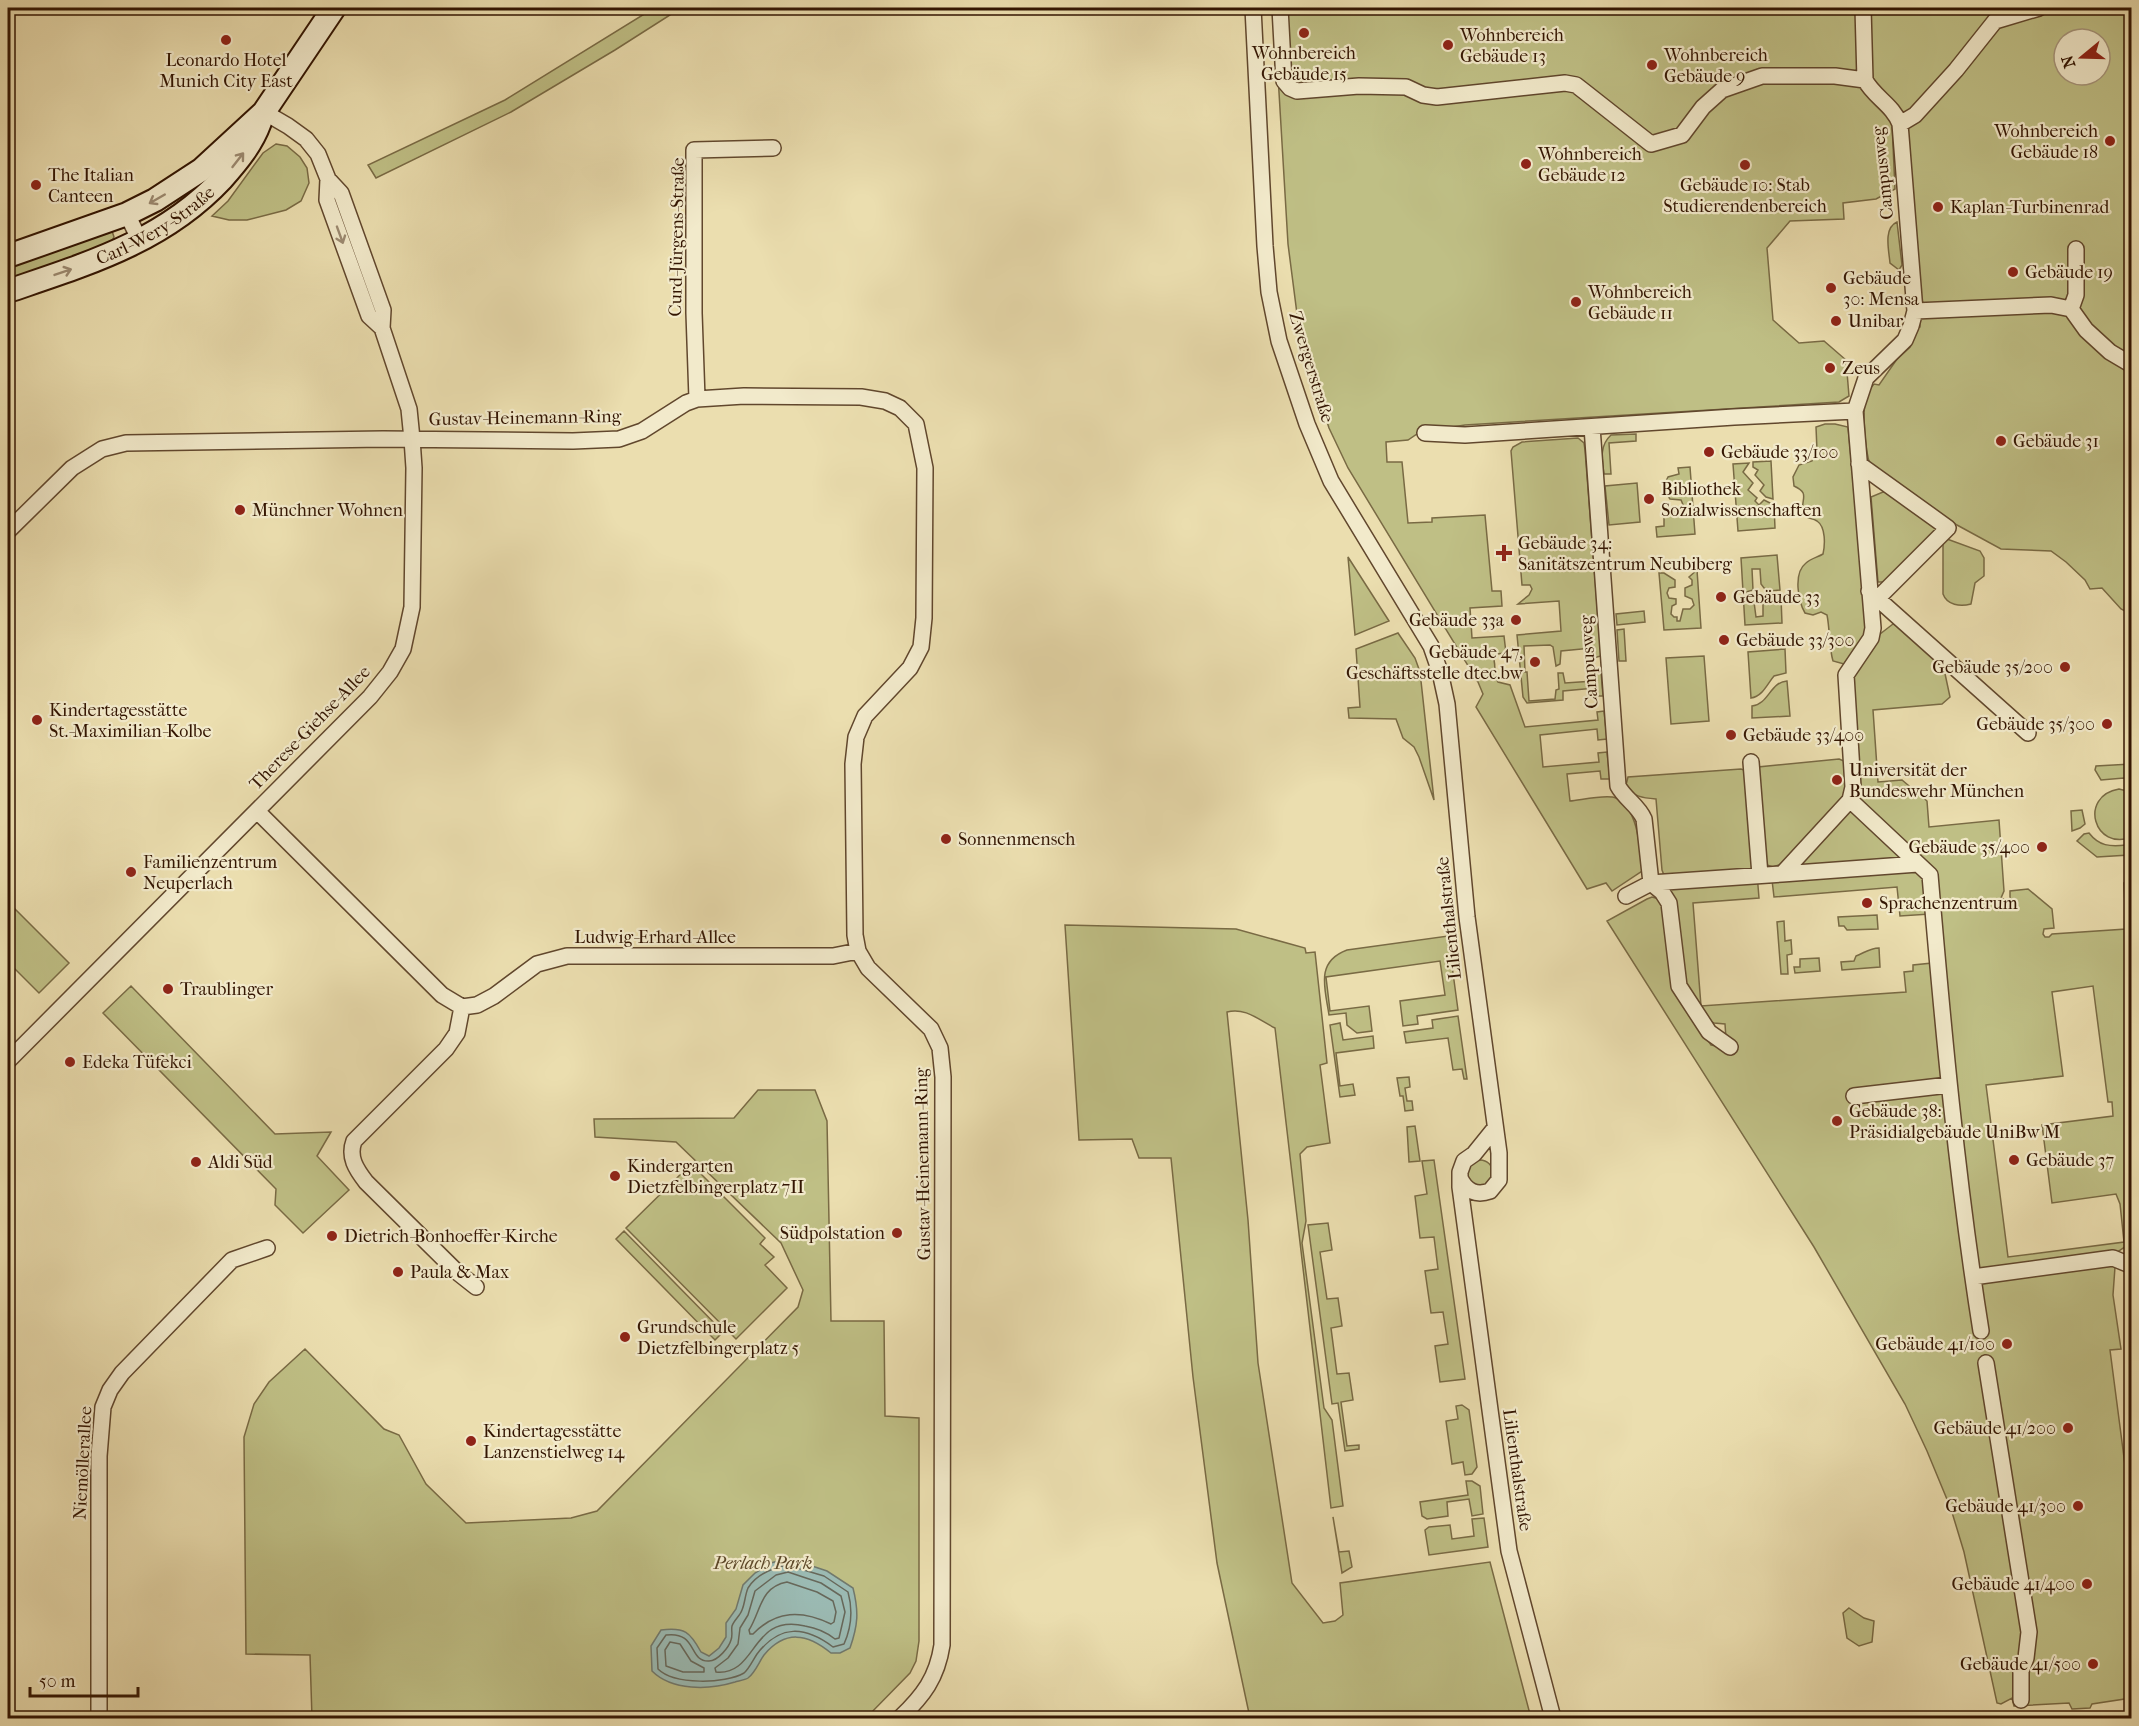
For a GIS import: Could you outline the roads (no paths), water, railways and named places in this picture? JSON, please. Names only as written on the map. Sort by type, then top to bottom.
[{"type":"main road","name":"Carl-Wery-Straße","points":[[8,256],[127,214],[155,200],[201,170],[264,112],[334,8]]},
{"type":"main road","name":"Carl-Wery-Straße","points":[[8,291],[105,258],[164,227],[211,190],[235,164],[254,139],[264,112]]},
{"type":"street","name":"Zwergerstraße","points":[[1253,8],[1265,246],[1269,292],[1280,341],[1307,424],[1331,481],[1431,646],[1447,704]]},
{"type":"street","points":[[1280,8],[1284,81],[1290,88],[1297,91],[1359,86],[1406,87],[1423,95],[1437,97],[1565,82],[1576,85],[1651,144],[1682,135],[1703,107],[1722,90],[1762,76],[1835,76],[1865,80],[1863,8]]},
{"type":"street","points":[[1900,124],[1915,115],[1956,70],[1995,21],[2039,8]]},
{"type":"street","name":"Campusweg","points":[[1850,800],[1853,787],[1846,675],[1871,638],[1874,595],[1855,411],[1866,378],[1905,340],[1915,311],[1900,124],[1894,111],[1870,89],[1865,80]]},
{"type":"street","name":"Therese-Giehse-Allee","points":[[8,1061],[370,698],[390,672],[403,649],[412,607],[414,468],[409,409],[382,328],[383,310],[341,193],[328,179],[318,154],[306,139],[264,112]]},
{"type":"street","name":"Curd-Jürgens-Straße","points":[[697,399],[694,150],[773,148]]},
{"type":"street","points":[[127,214],[140,241]]},
{"type":"street","points":[[2071,309],[2076,295],[2076,249]]},
{"type":"street","points":[[1915,311],[2051,304],[2071,309],[2086,330],[2110,352],[2132,365]]},
{"type":"street","name":"Gustav-Heinemann-Ring","points":[[8,531],[72,468],[102,449],[126,443],[619,439],[642,431],[697,399],[744,396],[861,397],[885,401],[900,408],[916,424],[925,468],[924,618],[921,647],[910,668],[864,716],[856,737],[854,764],[855,935],[858,951],[868,968],[931,1029],[940,1048],[943,1077],[945,1174],[942,1646],[934,1678],[921,1697],[900,1719]]},
{"type":"street","points":[[1425,433],[1465,435],[1855,411]]},
{"type":"street","name":"Campusweg","points":[[1592,427],[1618,786],[1621,792],[1634,802],[1644,819],[1651,883]]},
{"type":"street","points":[[1859,464],[1948,528],[1874,595],[2028,733]]},
{"type":"street","name":"Lilienthalstraße","points":[[1447,704],[1467,917],[1499,1153],[1499,1179],[1490,1191],[1483,1193],[1464,1223]]},
{"type":"street","points":[[1750,762],[1760,875]]},
{"type":"street","points":[[1782,874],[1850,800],[1930,875],[1949,1085],[1981,1331]]},
{"type":"street","points":[[257,811],[442,995],[462,1006],[457,1033],[446,1049],[354,1141],[351,1149],[356,1169],[366,1182],[457,1272],[476,1287]]},
{"type":"street","points":[[1626,896],[1651,883],[1918,864]]},
{"type":"street","points":[[1651,883],[1662,892],[1669,903],[1679,986],[1709,1032],[1730,1047]]},
{"type":"street","name":"Ludwig-Erhard-Allee","points":[[462,1006],[477,1005],[494,996],[537,963],[567,956],[833,956],[858,951]]},
{"type":"street","points":[[1854,1096],[1949,1085]]},
{"type":"street","points":[[1483,1193],[1469,1190],[1460,1178],[1460,1172],[1464,1161],[1474,1154],[1495,1128]]},
{"type":"street","points":[[1474,1154],[1488,1155],[1498,1165]]},
{"type":"street","name":"Lilienthalstraße","points":[[1460,1178],[1464,1223],[1509,1551],[1553,1719]]},
{"type":"street","name":"Niemöllerallee","points":[[99,1719],[98,1489],[103,1407],[110,1390],[122,1373],[232,1260],[267,1248]]},
{"type":"street","points":[[1973,1277],[2113,1258],[2130,1265]]},
{"type":"street","points":[[1986,1363],[2029,1632],[2026,1658],[2021,1671],[2021,1700]]},
{"type":"water","points":[[788,1558],[827,1571],[853,1588],[857,1618],[850,1648],[840,1653],[831,1653],[805,1638],[788,1638],[780,1641],[764,1655],[748,1678],[725,1685],[691,1687],[680,1685],[660,1678],[652,1671],[651,1646],[661,1630],[676,1629],[686,1632],[701,1652],[709,1656],[719,1648],[726,1637],[726,1623],[736,1609],[743,1585],[755,1573],[771,1563]]},
{"type":"place","name":"Wohnbereich Gebäude 15","points":[[1304,33]]},
{"type":"place","name":"Leonardo Hotel Munich City East","points":[[226,40]]},
{"type":"place","name":"Wohnbereich Gebäude 13","points":[[1448,45]]},
{"type":"place","name":"Wohnbereich Gebäude 9","points":[[1652,65]]},
{"type":"place","name":"Wohnbereich Gebäude 18","points":[[2110,141]]},
{"type":"place","name":"Wohnbereich Gebäude 12","points":[[1526,164]]},
{"type":"place","name":"Gebäude 10: Stab Studierendenbereich","points":[[1745,165]]},
{"type":"place","name":"The Italian Canteen","points":[[36,185]]},
{"type":"place","name":"Kaplan-Turbinenrad","points":[[1938,207]]},
{"type":"place","name":"Gebäude 19","points":[[2013,272]]},
{"type":"place","name":"Gebäude 30: Mensa","points":[[1831,288]]},
{"type":"place","name":"Wohnbereich Gebäude 11","points":[[1576,302]]},
{"type":"place","name":"Unibar","points":[[1836,321]]},
{"type":"place","name":"Zeus","points":[[1830,368]]},
{"type":"place","name":"Gebäude 31","points":[[2001,441]]},
{"type":"place","name":"Gebäude 33/100","points":[[1709,452]]},
{"type":"place","name":"Bibliothek Sozialwissenschaften","points":[[1649,499]]},
{"type":"place","name":"Münchner Wohnen","points":[[240,510]]},
{"type":"place","name":"Gebäude 34: Sanitätszentrum Neubiberg","points":[[1504,553]]},
{"type":"place","name":"Gebäude 33","points":[[1721,597]]},
{"type":"place","name":"Gebäude 33a","points":[[1516,620]]},
{"type":"place","name":"Gebäude 33/300","points":[[1724,640]]},
{"type":"place","name":"Gebäude 47, Geschäftsstelle dtec.bw","points":[[1535,662]]},
{"type":"place","name":"Gebäude 35/200","points":[[2065,667]]},
{"type":"place","name":"Kindertagesstätte St.-Maximilian-Kolbe","points":[[37,720]]},
{"type":"place","name":"Gebäude 35/300","points":[[2107,724]]},
{"type":"place","name":"Gebäude 33/400","points":[[1731,735]]},
{"type":"place","name":"Universität der Bundeswehr München","points":[[1837,780]]},
{"type":"place","name":"Sonnenmensch","points":[[946,839]]},
{"type":"place","name":"Gebäude 35/400","points":[[2042,847]]},
{"type":"place","name":"Familienzentrum Neuperlach","points":[[131,872]]},
{"type":"place","name":"Sprachenzentrum","points":[[1867,903]]},
{"type":"place","name":"Traublinger","points":[[168,989]]},
{"type":"place","name":"Edeka Tüfekci","points":[[70,1062]]},
{"type":"place","name":"Gebäude 38: Präsidialgebäude UniBw M","points":[[1837,1121]]},
{"type":"place","name":"Gebäude 37","points":[[2014,1160]]},
{"type":"place","name":"Aldi Süd","points":[[196,1162]]},
{"type":"place","name":"Kindergarten Dietzfelbingerplatz 7II","points":[[615,1176]]},
{"type":"place","name":"Südpolstation","points":[[897,1233]]},
{"type":"place","name":"Dietrich-Bonhoeffer-Kirche","points":[[332,1236]]},
{"type":"place","name":"Paula & Max","points":[[398,1272]]},
{"type":"place","name":"Grundschule Dietzfelbingerplatz 5","points":[[625,1337]]},
{"type":"place","name":"Gebäude 41/100","points":[[2007,1344]]},
{"type":"place","name":"Gebäude 41/200","points":[[2068,1428]]},
{"type":"place","name":"Kindertagesstätte Lanzenstielweg 14","points":[[471,1441]]},
{"type":"place","name":"Gebäude 41/300","points":[[2078,1506]]},
{"type":"place","name":"Gebäude 41/400","points":[[2087,1584]]},
{"type":"place","name":"Gebäude 41/500","points":[[2093,1664]]},
{"type":"park label","name":"Perlach Park","points":[[763,1563]]}]
